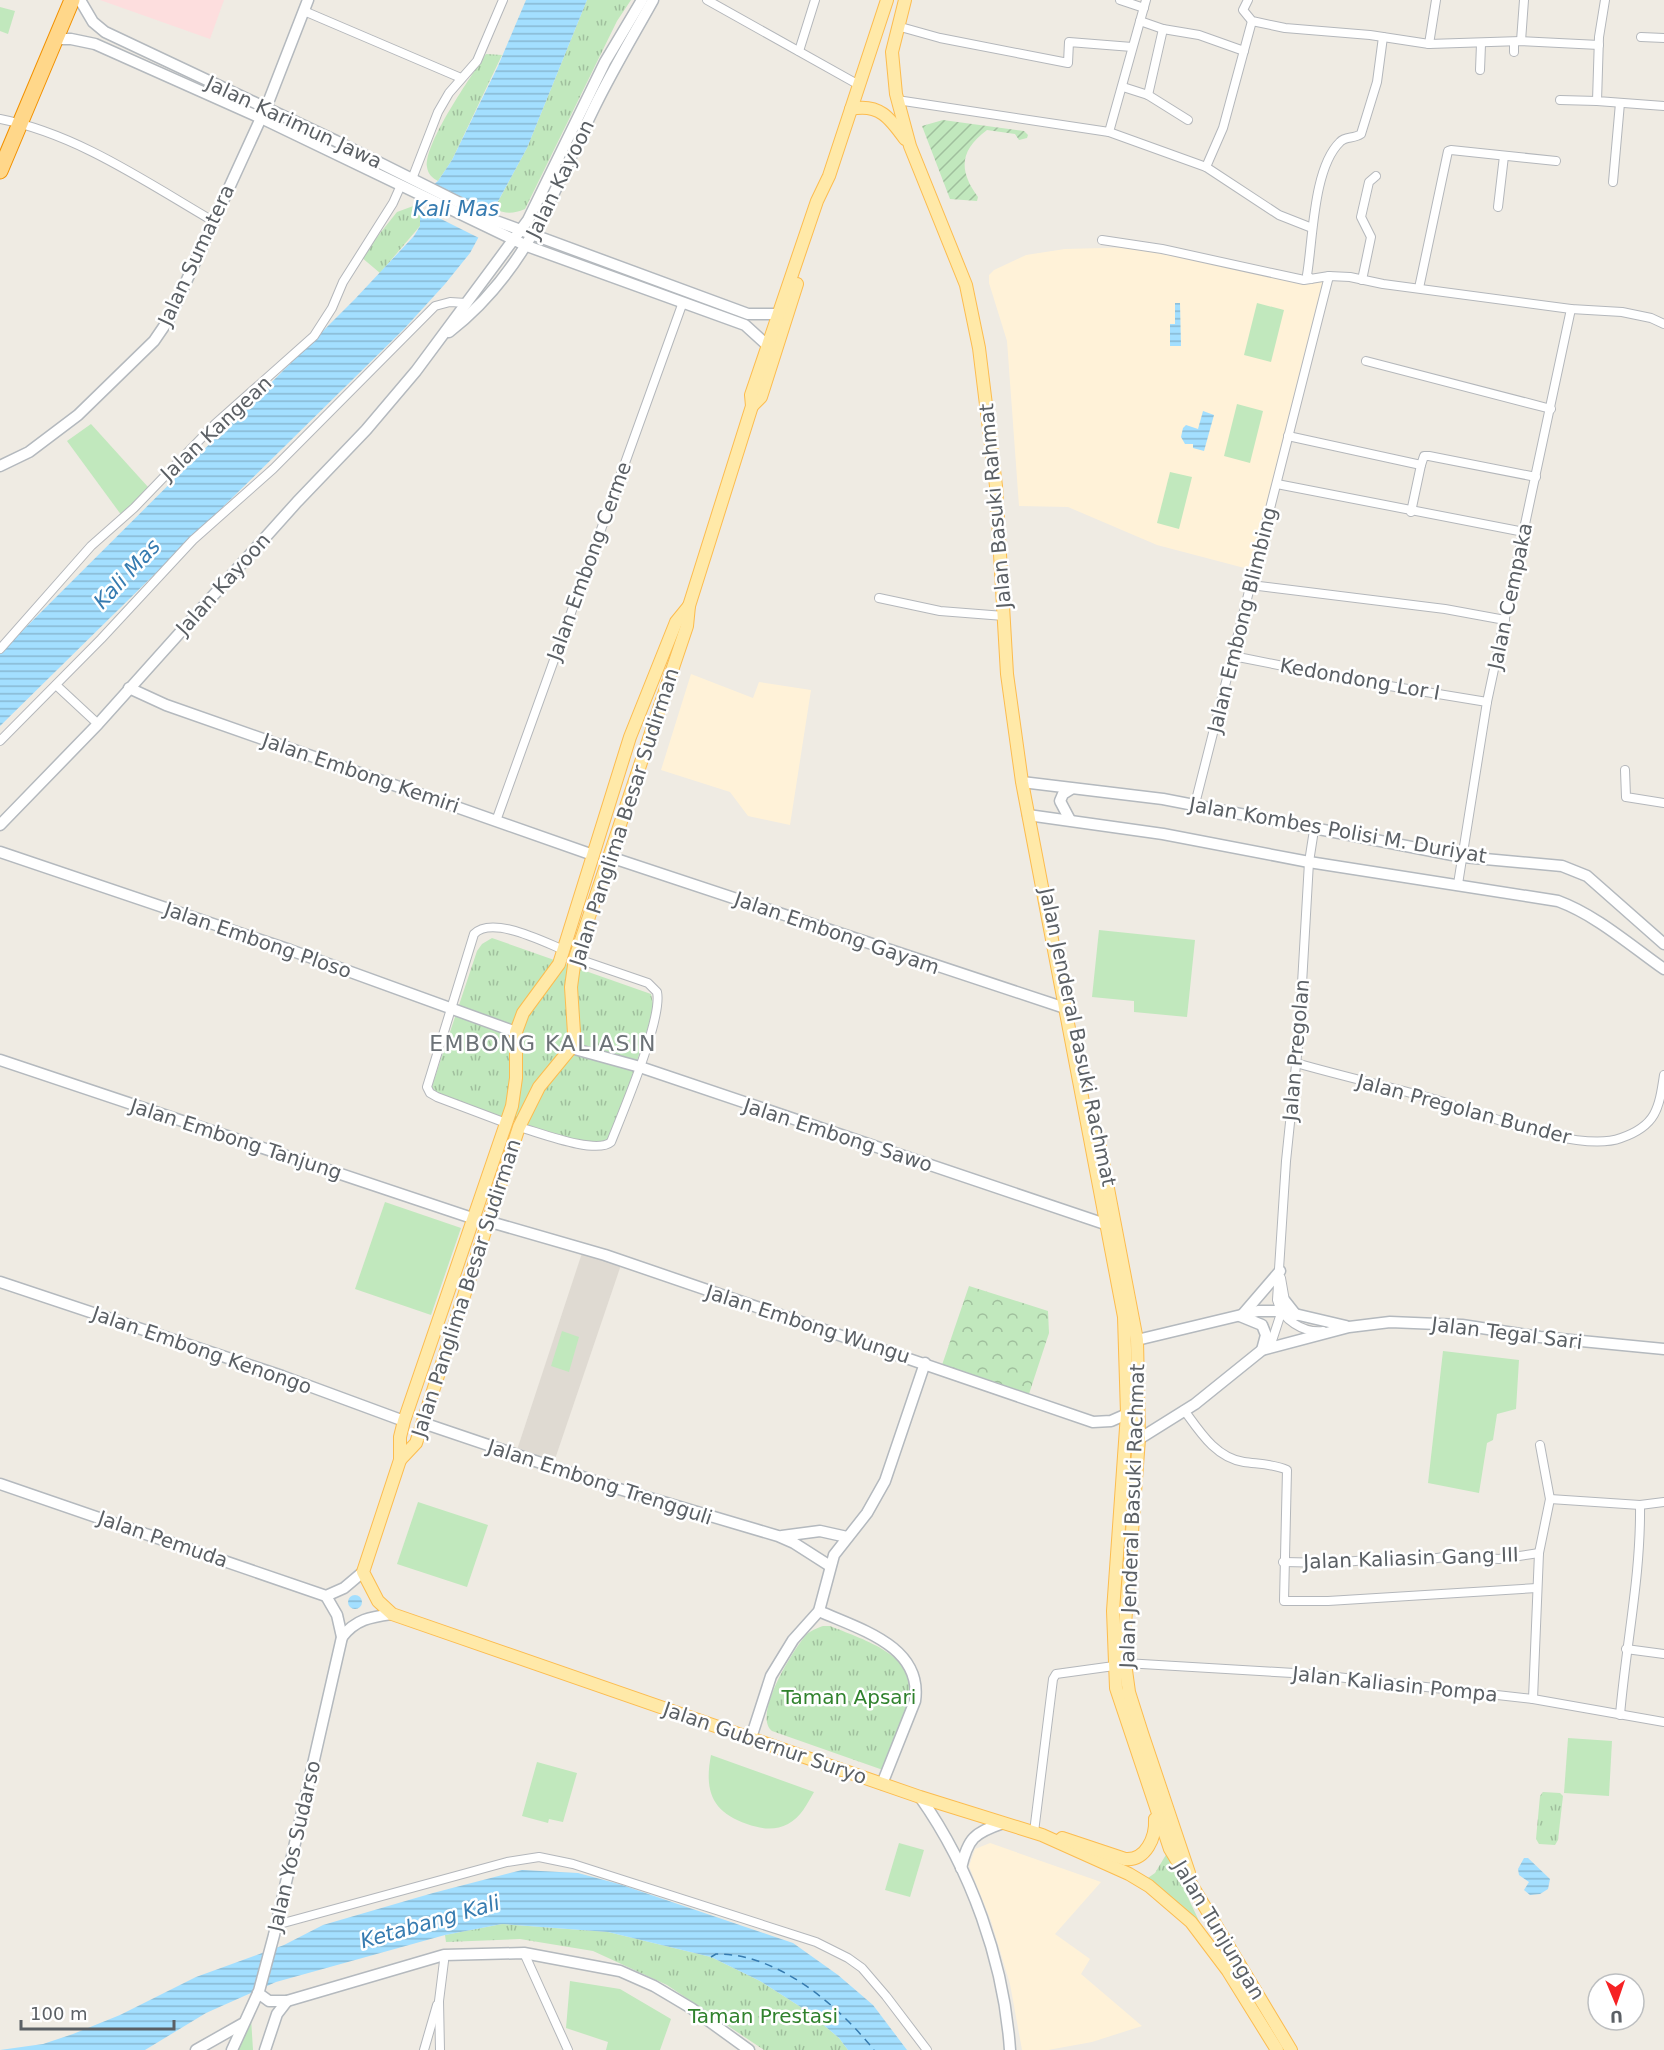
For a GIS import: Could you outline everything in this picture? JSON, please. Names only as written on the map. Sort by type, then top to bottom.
[{"type":"highway","points":[[0,171],[72,0]]},
{"type":"main road","points":[[829,176],[887,0]]},
{"type":"main road","points":[[905,0],[897,26],[892,64],[897,100],[910,146]]},
{"type":"main road","points":[[851,109],[867,106],[882,112],[910,146]]},
{"type":"main road","name":"Jalan Basuki Rahmat","points":[[910,146],[963,278],[979,348],[996,486],[1007,674],[1028,815]]},
{"type":"main road","name":"Jalan Panglima Besar Sudirman","points":[[400,1460],[416,1443],[519,1127],[539,1087],[571,1048],[572,980],[576,958],[687,626],[689,606],[752,406],[752,395],[777,314],[821,191],[829,176]]},
{"type":"main road","name":"Jalan Panglima Besar Sudirman","points":[[752,406],[761,397],[831,184],[829,176]]},
{"type":"main road","name":"Jalan Panglima Besar Sudirman","points":[[363,1572],[400,1460],[400,1437],[404,1421],[506,1123],[515,1091],[516,1032],[523,1013],[552,976],[564,950],[642,706],[676,622],[689,606]]},
{"type":"main road","name":"Jalan Jenderal Basuki Rachmat","points":[[1028,815],[1033,831],[1035,859],[1084,1100],[1105,1224],[1124,1317],[1127,1413],[1113,1611],[1119,1664],[1119,1700],[1155,1806]]},
{"type":"main road","name":"Jalan Jenderal Basuki Rachmat","points":[[1033,831],[1036,835],[1086,1070],[1137,1340],[1139,1439],[1126,1613],[1119,1664],[1191,1880]]},
{"type":"main road","points":[[363,1572],[378,1601],[392,1614]]},
{"type":"main road","name":"Jalan Gubernur Suryo","points":[[392,1614],[920,1797],[1038,1834],[1134,1877]]},
{"type":"main road","points":[[1038,1834],[1062,1838],[1125,1859],[1132,1859],[1143,1852],[1153,1839],[1156,1825],[1155,1806]]},
{"type":"main road","name":"Jalan Tunjungan","points":[[1155,1806],[1170,1849],[1191,1880],[1291,2050]]},
{"type":"main road","name":"Jalan Tunjungan","points":[[1134,1877],[1149,1886],[1191,1922],[1228,1971],[1277,2050]]},
{"type":"street","name":"Jalan Karimun Jawa","points":[[80,0],[93,22],[146,53],[401,185],[424,191],[530,242]]},
{"type":"street","name":"Jalan Sumatera","points":[[0,466],[29,452],[78,415],[154,341],[170,319],[263,113],[308,0]]},
{"type":"street","points":[[412,179],[438,112],[461,78],[477,61],[503,0]]},
{"type":"street","name":"Jalan Kayoon","points":[[0,825],[98,724],[297,502],[366,430],[441,338],[534,210],[605,62],[642,0]]},
{"type":"street","name":"Jalan Kayoon","points":[[441,338],[477,307],[530,242],[604,88],[653,0]]},
{"type":"street","points":[[707,0],[859,85]]},
{"type":"street","points":[[799,51],[815,0]]},
{"type":"street","points":[[1109,132],[1145,4],[1120,0]]},
{"type":"street","points":[[1429,44],[1436,0]]},
{"type":"street","points":[[1514,52],[1518,42],[1524,0]]},
{"type":"street","points":[[1597,101],[1599,45],[1605,0]]},
{"type":"street","points":[[1206,167],[1223,128],[1252,21],[1246,5]]},
{"type":"street","points":[[304,11],[461,78]]},
{"type":"street","points":[[1140,21],[1164,29],[1199,35],[1244,51]]},
{"type":"street","points":[[1252,21],[1284,28],[1383,37],[1429,44],[1518,42],[1599,45]]},
{"type":"street","points":[[897,26],[940,39],[1068,63],[1069,42],[1132,47]]},
{"type":"street","points":[[1148,95],[1164,29]]},
{"type":"street","points":[[1311,279],[1307,275],[1318,187],[1331,153],[1340,141],[1361,134],[1377,82],[1383,37]]},
{"type":"street","points":[[1641,37],[1664,38]]},
{"type":"street","name":"Jalan Karimun Jawa","points":[[57,39],[84,41],[263,113],[412,179],[424,191]]},
{"type":"street","points":[[1480,44],[1480,70]]},
{"type":"street","points":[[141,65],[146,53]]},
{"type":"street","points":[[1123,87],[1148,95],[1188,120]]},
{"type":"street","points":[[897,100],[1109,132],[1206,167],[1279,215],[1312,228]]},
{"type":"street","points":[[1560,100],[1664,106]]},
{"type":"street","points":[[1612,183],[1620,103]]},
{"type":"street","points":[[0,119],[44,131],[115,165],[213,221]]},
{"type":"street","points":[[1419,288],[1446,154],[1451,150],[1556,161]]},
{"type":"street","points":[[1498,207],[1504,156]]},
{"type":"street","points":[[1362,280],[1371,237],[1361,217],[1369,182],[1376,176]]},
{"type":"street","name":"Jalan Kangean","points":[[0,650],[91,546],[134,508],[215,424],[314,336],[332,308],[342,282],[393,203],[401,185]]},
{"type":"street","points":[[1102,240],[1162,249],[1304,280],[1329,276],[1350,277],[1571,309],[1622,312],[1651,318],[1664,324]]},
{"type":"street","points":[[530,242],[745,325],[767,345]]},
{"type":"street","points":[[530,242],[748,314],[777,314]]},
{"type":"street","name":"Jalan Embong Blimbing","points":[[1195,804],[1329,276]]},
{"type":"street","points":[[0,741],[193,540],[273,469],[435,306],[450,302],[466,303]]},
{"type":"street","name":"Jalan Embong Cerme","points":[[496,821],[683,302]]},
{"type":"street","name":"Jalan Cempaka","points":[[1458,884],[1487,702],[1571,309]]},
{"type":"street","points":[[1366,361],[1551,409]]},
{"type":"street","points":[[1288,436],[1421,465]]},
{"type":"street","points":[[1411,512],[1424,456],[1536,477]]},
{"type":"street","points":[[1277,484],[1411,512],[1524,532]]},
{"type":"street","points":[[1251,585],[1445,609],[1505,620]]},
{"type":"street","points":[[879,598],[940,611],[1004,616]]},
{"type":"street","name":"Kedondong Lor I","points":[[1233,656],[1371,683],[1487,702]]},
{"type":"street","points":[[56,685],[98,724]]},
{"type":"street","name":"Jalan Embong Kemiri","points":[[129,688],[166,705],[593,855]]},
{"type":"street","points":[[1625,770],[1626,797],[1664,803]]},
{"type":"street","name":"Jalan Kombes Polisi M. Duriyat","points":[[1022,782],[1195,804],[1314,830],[1463,857],[1532,861],[1580,872],[1664,944]]},
{"type":"street","points":[[1070,820],[1060,801],[1062,794],[1071,789]]},
{"type":"street","name":"Jalan Kombes Polisi M. Duriyat","points":[[1028,815],[1543,898],[1571,906],[1664,969]]},
{"type":"street","name":"Jalan Pregolan","points":[[1266,1349],[1283,1306],[1276,1300],[1296,1064],[1309,861],[1314,830]]},
{"type":"street","name":"Jalan Embong Ploso","points":[[0,852],[516,1032]]},
{"type":"street","name":"Jalan Embong Gayam","points":[[610,857],[1065,1008]]},
{"type":"street","points":[[506,1123],[430,1093],[428,1078],[474,934],[479,928],[506,928],[564,950]]},
{"type":"street","points":[[519,1127],[592,1147],[606,1147],[611,1142],[640,1067],[658,1007],[657,992],[648,983],[576,958]]},
{"type":"street","name":"Jalan Embong Sawo","points":[[571,1048],[640,1067],[1105,1224]]},
{"type":"street","name":"Jalan Embong Tanjung","points":[[0,1060],[472,1218]]},
{"type":"street","name":"Jalan Pregolan Bunder","points":[[1296,1064],[1434,1099],[1571,1140],[1620,1139],[1652,1119],[1659,1108],[1664,1076]]},
{"type":"street","name":"Jalan Embong Wungu","points":[[487,1221],[605,1256],[1093,1422],[1111,1421],[1127,1413]]},
{"type":"street","points":[[1240,1315],[1280,1270]]},
{"type":"street","name":"Jalan Embong Kenongo","points":[[0,1282],[282,1376],[404,1421]]},
{"type":"street","points":[[1137,1340],[1283,1306],[1296,1315],[1350,1327]]},
{"type":"street","points":[[1283,1306],[1292,1323],[1306,1330],[1318,1332],[1350,1327]]},
{"type":"street","points":[[1240,1315],[1262,1325],[1266,1335],[1266,1349]]},
{"type":"street","name":"Jalan Tegal Sari","points":[[1350,1327],[1390,1322],[1462,1325],[1540,1337],[1664,1349]]},
{"type":"street","points":[[1139,1439],[1185,1410],[1266,1349],[1350,1327]]},
{"type":"street","points":[[750,1738],[771,1676],[793,1640],[819,1611],[830,1566],[847,1537],[867,1513],[885,1481],[925,1363]]},
{"type":"street","points":[[1185,1410],[1202,1435],[1223,1455],[1241,1462],[1287,1470],[1283,1599],[1328,1601],[1537,1588]]},
{"type":"street","name":"Jalan Embong Trengguli","points":[[423,1423],[642,1496],[778,1536],[794,1543],[830,1566]]},
{"type":"street","points":[[1533,1700],[1539,1553],[1550,1499],[1540,1445]]},
{"type":"street","name":"Jalan Pemuda","points":[[1,1488],[326,1596]]},
{"type":"street","points":[[1550,1499],[1640,1505],[1664,1502]]},
{"type":"street","points":[[1620,1715],[1626,1649],[1640,1567],[1640,1505]]},
{"type":"street","name":"Jalan Embong Trengguli","points":[[778,1536],[820,1532],[847,1537]]},
{"type":"street","name":"Jalan Kaliasin Gang III","points":[[1283,1562],[1332,1563],[1391,1558],[1418,1561],[1450,1556],[1488,1559],[1539,1553]]},
{"type":"street","points":[[342,1637],[337,1615],[326,1596],[344,1588],[363,1572]]},
{"type":"street","points":[[819,1611],[889,1644],[912,1667],[917,1690],[915,1701],[882,1784]]},
{"type":"street","name":"Jalan Gubernur Suryo","points":[[342,1637],[351,1625],[359,1620],[392,1614]]},
{"type":"street","name":"Jalan Yos Sudarso","points":[[232,2050],[258,1992],[275,1930],[342,1637]]},
{"type":"street","points":[[1626,1649],[1664,1654]]},
{"type":"street","name":"Jalan Kaliasin Pompa","points":[[1038,1834],[1053,1679],[1056,1674],[1119,1664],[1310,1674],[1533,1700],[1664,1722]]},
{"type":"street","points":[[920,1797],[946,1835],[984,1927],[998,1975],[1010,2050]]},
{"type":"street","points":[[961,1869],[966,1846],[971,1840],[986,1829],[1003,1823]]},
{"type":"street","points":[[275,1930],[507,1862],[524,1858],[551,1859],[573,1864],[816,1942],[862,1968],[927,2050]]},
{"type":"street","points":[[258,1992],[269,2001],[287,2001],[431,1958],[456,1953],[524,1953],[598,1965],[629,1974],[691,2008],[749,2050]]},
{"type":"street","points":[[431,1958],[444,1961],[456,1953]]},
{"type":"street","points":[[524,1953],[568,2050]]},
{"type":"street","points":[[440,2050],[439,2001],[444,1961]]},
{"type":"street","points":[[265,2050],[277,2014],[287,2001]]},
{"type":"street","points":[[424,2050],[439,2001]]},
{"type":"street","points":[[196,2050],[242,2024]]},
{"type":"shaded area","points":[[100,0],[224,0],[210,39]]},
{"type":"shaded area","points":[[1142,247],[1305,282],[1326,280],[1252,570],[1157,545],[1068,507],[1019,506],[1007,341],[989,283],[989,275],[994,270],[1026,255],[1065,249]]},
{"type":"shaded area","points":[[691,674],[753,698],[759,682],[811,690],[790,825],[748,816],[730,792],[661,770]]},
{"type":"shaded area","points":[[582,1253],[621,1265],[553,1465],[516,1453]]},
{"type":"shaded area","points":[[990,1843],[1101,1882],[1055,1934],[1090,1959],[1081,1974],[1142,2026],[1092,2042],[1048,2050],[1022,2050],[1010,1984],[991,1921],[969,1866],[975,1849]]},
{"type":"green space","points":[[587,0],[631,0],[617,21],[525,209],[510,213],[494,209],[527,148]]},
{"type":"green space","points":[[0,7],[15,11],[8,34],[0,31]]},
{"type":"green space","points":[[486,54],[502,55],[452,160],[438,181],[431,176],[427,167],[433,142],[450,109]]},
{"type":"green space","points":[[943,120],[1024,131],[1028,135],[1027,138],[1019,140],[1015,134],[987,130],[971,145],[965,161],[965,169],[967,178],[978,197],[977,201],[950,199],[922,126]]},
{"type":"green space","points":[[420,205],[420,226],[380,273],[361,257],[397,212]]},
{"type":"green space","points":[[1257,303],[1284,310],[1271,362],[1244,355]]},
{"type":"green space","points":[[1237,404],[1263,411],[1250,463],[1224,456]]},
{"type":"green space","points":[[91,424],[148,487],[122,516],[67,441]]},
{"type":"green space","points":[[1170,472],[1192,477],[1179,529],[1157,523]]},
{"type":"green space","points":[[1099,930],[1195,940],[1187,1017],[1134,1012],[1134,1001],[1092,997]]},
{"type":"green space","points":[[492,938],[651,994],[654,1009],[611,1140],[594,1146],[437,1096],[431,1089],[477,951],[482,944]]},
{"type":"green space","points":[[385,1202],[461,1228],[431,1315],[355,1289]]},
{"type":"green space","points":[[969,1286],[1048,1311],[1049,1333],[1029,1394],[942,1365]]},
{"type":"green space","points":[[562,1331],[579,1337],[569,1372],[551,1366]]},
{"type":"green space","points":[[1443,1351],[1519,1360],[1516,1409],[1497,1414],[1493,1440],[1487,1443],[1479,1493],[1428,1483]]},
{"type":"green space","points":[[418,1502],[488,1525],[467,1587],[397,1564]]},
{"type":"green space","name":"Taman Apsari","points":[[823,1626],[830,1626],[874,1644],[900,1663],[908,1674],[912,1688],[910,1705],[883,1770],[772,1731],[767,1723],[771,1698],[792,1654],[806,1635]]},
{"type":"green space","points":[[1568,1738],[1612,1741],[1609,1796],[1564,1793]]},
{"type":"green space","points":[[711,1755],[814,1792],[800,1814],[788,1824],[778,1828],[768,1828],[747,1824],[726,1813],[713,1798],[709,1779]]},
{"type":"green space","points":[[537,1762],[577,1773],[563,1822],[549,1819],[548,1823],[522,1816]]},
{"type":"green space","points":[[1543,1792],[1560,1793],[1563,1796],[1558,1840],[1555,1845],[1539,1844],[1536,1839],[1540,1796]]},
{"type":"green space","points":[[899,1843],[924,1850],[910,1897],[885,1890]]},
{"type":"green space","points":[[1167,1853],[1200,1923],[1145,1880],[1155,1873]]},
{"type":"green space","name":"Taman Prestasi","points":[[502,1924],[608,1932],[711,1957],[760,1981],[807,2011],[839,2038],[848,2050],[764,2050],[667,1985],[593,1951],[520,1939],[446,1942],[445,1935]]},
{"type":"green space","points":[[570,1981],[620,1989],[671,2019],[660,2050],[606,2050],[608,2042],[566,2028]]},
{"type":"green space","points":[[251,2018],[253,2050],[233,2050]]},
{"type":"water","name":"Kali Mas","points":[[526,0],[587,0],[527,148],[470,253],[404,329],[0,726],[0,653],[355,299],[414,236],[420,226],[420,205],[428,189],[438,181],[452,160],[498,66]]},
{"type":"water","points":[[1175,303],[1180,303],[1181,346],[1170,346],[1170,324],[1175,324]]},
{"type":"water","points":[[1203,411],[1214,415],[1204,451],[1193,448],[1193,444],[1185,444],[1181,437],[1186,425],[1198,429]]},
{"type":"water","points":[[355,1595],[360,1597],[362,1602],[360,1607],[355,1609],[350,1607],[348,1602],[350,1597]]},
{"type":"water","points":[[1524,1858],[1528,1858],[1550,1879],[1548,1889],[1540,1894],[1530,1895],[1524,1890],[1529,1882],[1519,1875],[1518,1869]]},
{"type":"water","name":"Ketabang Kali","points":[[522,1870],[578,1873],[619,1884],[793,1943],[838,1975],[873,2005],[907,2050],[848,2050],[839,2038],[807,2011],[760,1981],[711,1957],[608,1932],[502,1924],[445,1935],[276,1982],[206,2013],[145,2050],[0,2050],[43,2044],[73,2034],[120,2015],[196,1977],[284,1945],[323,1925]]},
{"type":"pier","points":[[431,182],[495,214],[481,239],[417,207]]},
{"type":"ferry route","points":[[711,1957],[716,1954],[739,1956],[761,1962],[783,1972],[804,1985],[843,2016],[874,2050]]},
{"type":"district","name":"EMBONG KALIASIN","points":[[543,1043]]}]
